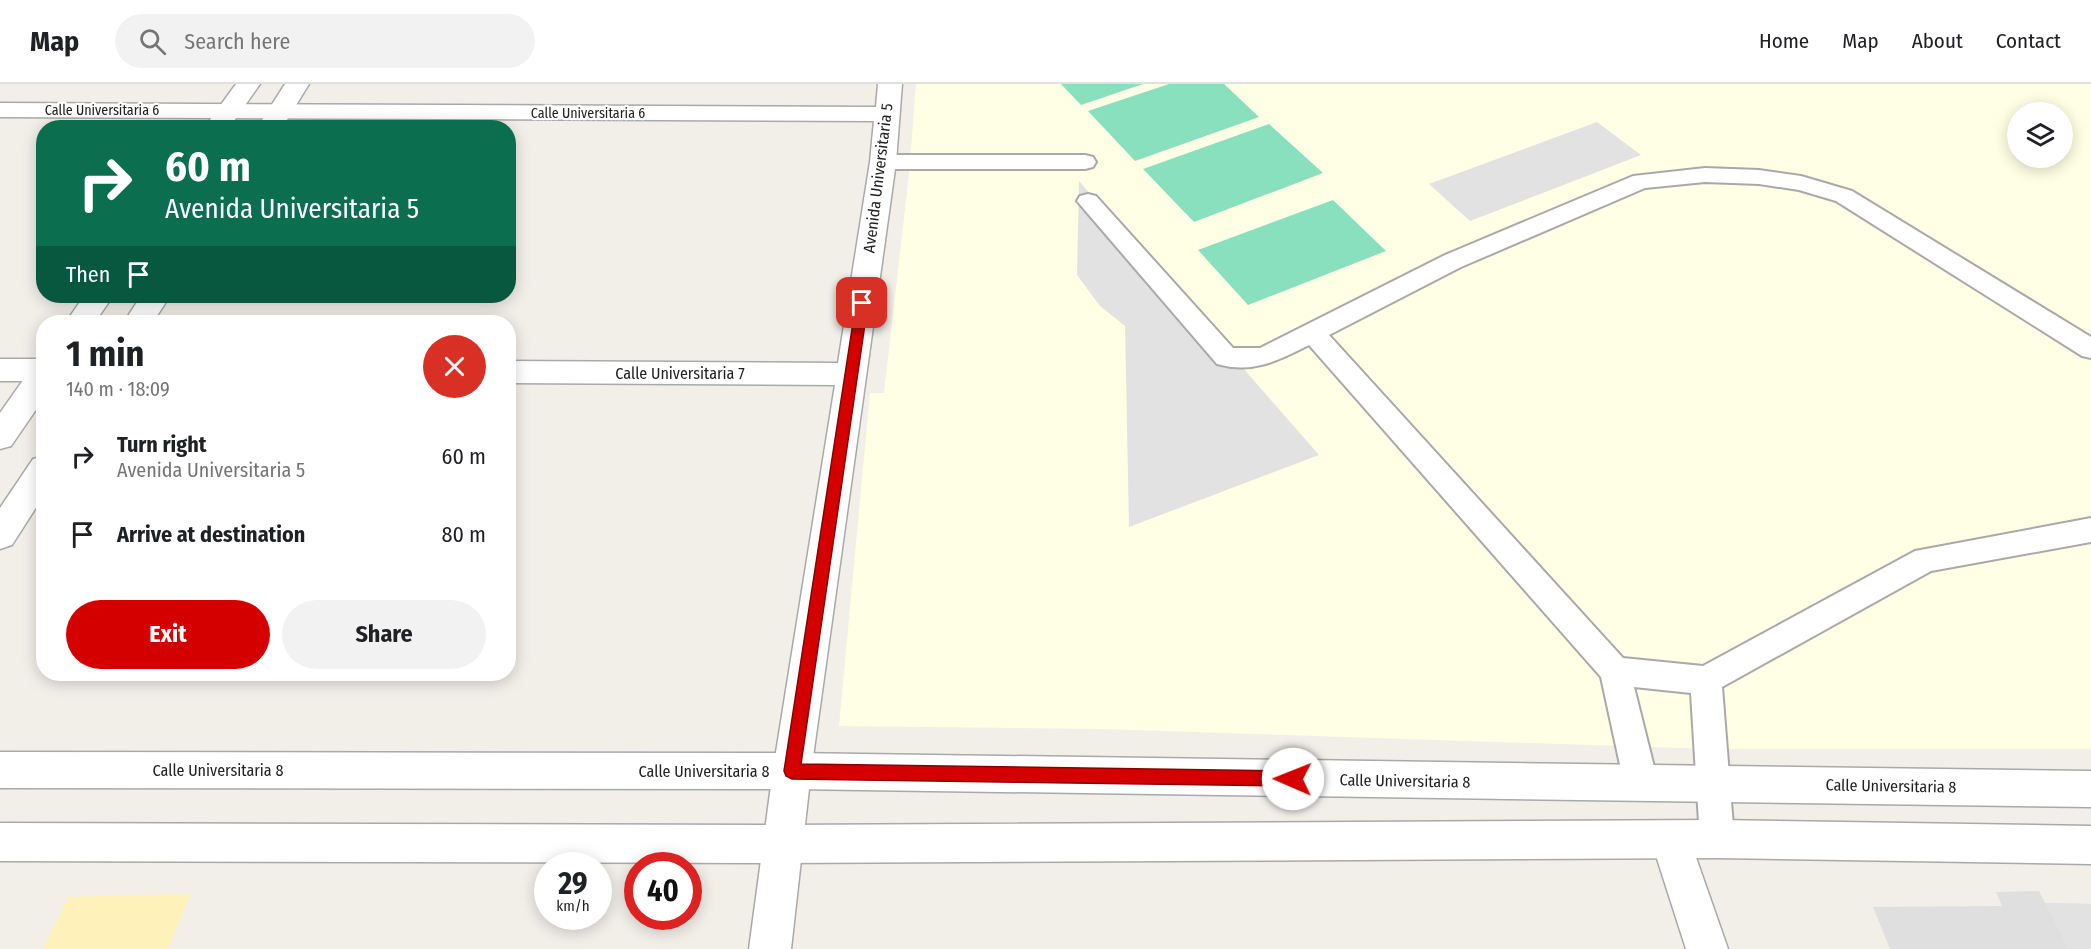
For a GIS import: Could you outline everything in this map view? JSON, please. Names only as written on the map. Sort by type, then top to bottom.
[{"type":"street","points":[[222,119],[248,84]]},
{"type":"street","points":[[274,120],[297,84]]},
{"type":"street","name":"Calle Universitaria 6","points":[[0,110],[274,120],[888,99]]},
{"type":"street","name":"Avenida Universitaria 5","points":[[770,949],[792,771],[883,162],[888,99]]},
{"type":"street","points":[[0,370],[36,372]]},
{"type":"street","name":"Calle Universitaria 7","points":[[516,372],[851,374]]},
{"type":"street","points":[[0,437],[36,384]]},
{"type":"street","points":[[0,536],[36,480]]},
{"type":"street","name":"Calle Universitaria 8","points":[[0,770],[792,771],[2091,789]]},
{"type":"street","points":[[0,842],[782,844],[1717,839],[2091,845]]},
{"type":"street","points":[[1671,840],[1707,949]]},
{"type":"lane","points":[[883,162],[1085,162]]},
{"type":"lane","points":[[1088,201],[1226,357],[1248,359],[1265,357],[1453,261],[1641,181],[1705,175],[1770,178],[1801,183],[1844,196],[2091,349]]},
{"type":"lane","points":[[1313,333],[1615,671],[1641,783]]},
{"type":"lane","points":[[1615,671],[1706,680],[1925,560],[2091,530]]},
{"type":"lane","points":[[1706,680],[1717,839]]},
{"type":"shaded area","points":[[916,84],[2091,84],[2091,749],[1711,749],[1101,729],[839,726],[870,393],[884,393],[909,174]]},
{"type":"shaded area","points":[[1597,122],[1641,155],[1470,221],[1429,184]]},
{"type":"shaded area","points":[[1079,181],[1319,455],[1129,527],[1125,326],[1100,306],[1077,275]]},
{"type":"shaded area","points":[[2039,891],[2045,903],[2091,904],[2091,949],[1890,949],[1873,907],[2002,906],[1996,892]]},
{"type":"shaded area","points":[[2045,903],[2091,904],[2091,949],[2068,949]]},
{"type":"sand","points":[[191,894],[168,949],[43,949],[68,897]]},
{"type":"green space","points":[[1061,84],[1143,84],[1081,105]]},
{"type":"green space","points":[[1169,84],[1224,84],[1259,117],[1135,161],[1088,111]]},
{"type":"green space","points":[[1269,124],[1323,173],[1194,222],[1143,169]]},
{"type":"green space","points":[[1333,200],[1386,251],[1248,305],[1198,250]]},
{"type":"route","points":[[862,303],[792,771],[1293,779]]}]
